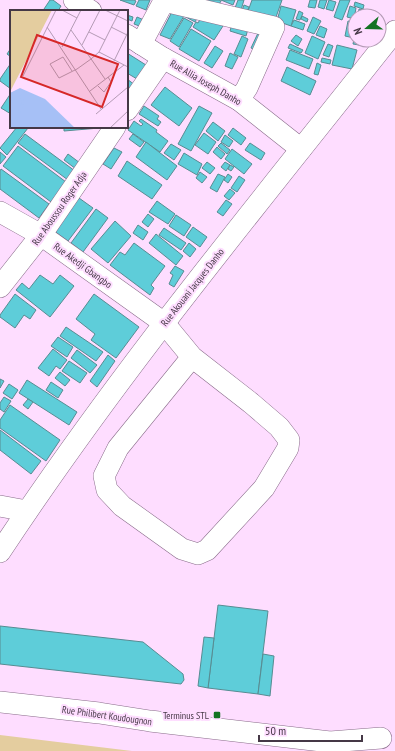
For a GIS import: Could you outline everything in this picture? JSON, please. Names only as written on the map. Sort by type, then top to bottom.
[{"type":"street","points":[[74,0],[89,10]]},
{"type":"street","points":[[134,39],[164,1],[274,27],[247,88],[239,100]]},
{"type":"street","name":"Rue Akouani Jacques Danho","points":[[0,552],[27,511],[164,323],[395,31]]},
{"type":"street","name":"Rue Allia Joseph Danho","points":[[134,39],[163,58],[239,100],[302,149]]},
{"type":"street","points":[[128,109],[163,58]]},
{"type":"street","name":"Rue Aboussou Roger Adja","points":[[0,287],[41,235],[114,128]]},
{"type":"street","name":"Rue Akedji Gbangbo","points":[[0,212],[41,235],[164,323],[192,357],[251,403],[279,427],[289,440],[288,448],[264,488],[207,550],[198,554],[182,549],[122,506],[107,490],[104,476],[118,448],[192,357]]},
{"type":"street","points":[[0,506],[27,511]]},
{"type":"street","name":"Rue Philibert Koudougnon","points":[[0,702],[330,742],[381,738]]},
{"type":"shaded area","points":[[0,735],[132,751],[0,751]]},
{"type":"building","points":[[50,0],[53,0],[61,6],[59,10],[44,9]]},
{"type":"building","points":[[120,0],[134,0],[136,1],[134,5]]},
{"type":"building","points":[[139,0],[150,0],[146,10],[136,6]]},
{"type":"building","points":[[204,0],[219,0],[221,1],[218,6]]},
{"type":"building","points":[[221,0],[235,0],[233,5]]},
{"type":"building","points":[[238,0],[244,0],[241,10],[235,8]]},
{"type":"building","points":[[252,0],[282,0],[275,20],[248,11]]},
{"type":"building","points":[[310,0],[317,0],[315,8],[308,7]]},
{"type":"building","points":[[320,0],[327,0],[324,9],[318,7]]},
{"type":"building","points":[[329,0],[336,2],[333,11],[326,9]]},
{"type":"building","points":[[340,0],[350,0],[342,20],[334,17]]},
{"type":"building","points":[[355,2],[364,5],[363,8],[354,6]]},
{"type":"building","points":[[244,5],[249,7],[247,12],[242,10]]},
{"type":"building","points":[[175,6],[199,15],[195,22],[184,16],[170,39],[160,35]]},
{"type":"building","points":[[281,6],[296,10],[291,26],[277,21]]},
{"type":"building","points":[[299,11],[303,13],[300,20],[296,19]]},
{"type":"building","points":[[203,14],[223,26],[214,40],[193,27],[196,22],[198,23]]},
{"type":"building","points":[[128,15],[133,17],[132,21],[128,19]]},
{"type":"building","points":[[302,16],[308,19],[307,22],[301,19]]},
{"type":"building","points":[[137,17],[144,20],[142,27],[134,24]]},
{"type":"building","points":[[313,17],[321,21],[314,34],[307,31]]},
{"type":"building","points":[[184,18],[193,23],[179,47],[170,41]]},
{"type":"building","points":[[294,20],[305,24],[303,30],[291,26]]},
{"type":"building","points":[[232,24],[248,29],[246,36],[230,31]]},
{"type":"building","points":[[320,26],[327,29],[324,38],[316,35]]},
{"type":"building","points":[[347,26],[347,36],[345,36]]},
{"type":"building","points":[[191,29],[211,41],[199,61],[179,49]]},
{"type":"building","points":[[258,33],[266,37],[260,52],[251,48]]},
{"type":"building","points":[[296,35],[302,39],[298,46],[291,41]]},
{"type":"building","points":[[242,36],[248,39],[241,57],[234,54]]},
{"type":"building","points":[[312,36],[325,42],[318,59],[305,53]]},
{"type":"building","points":[[290,44],[303,50],[301,53],[288,48]]},
{"type":"building","points":[[328,44],[333,46],[329,57],[323,55]]},
{"type":"building","points":[[337,45],[357,50],[352,69],[332,65]]},
{"type":"building","points":[[215,46],[223,51],[212,68],[204,63]]},
{"type":"building","points":[[10,50],[10,56],[7,54]]},
{"type":"building","points":[[290,50],[313,59],[309,69],[286,60]]},
{"type":"building","points":[[230,53],[238,57],[232,69],[225,66]]},
{"type":"building","points":[[128,54],[146,65],[137,79],[128,74]]},
{"type":"building","points":[[322,58],[331,60],[330,64],[321,62]]},
{"type":"building","points":[[317,63],[321,65],[318,75],[314,74]]},
{"type":"building","points":[[10,64],[10,88],[0,81]]},
{"type":"building","points":[[287,67],[316,81],[310,95],[281,81]]},
{"type":"building","points":[[128,80],[135,85],[131,90],[128,88]]},
{"type":"building","points":[[165,87],[192,108],[179,126],[151,105]]},
{"type":"building","points":[[10,94],[10,113],[1,108]]},
{"type":"building","points":[[144,106],[159,116],[157,119],[161,122],[158,126],[139,114]]},
{"type":"building","points":[[199,106],[212,113],[191,151],[178,144]]},
{"type":"building","points":[[141,119],[157,130],[156,132],[168,141],[160,152],[128,130],[134,121],[141,126],[143,124],[139,121]]},
{"type":"building","points":[[213,122],[225,131],[218,141],[206,131]]},
{"type":"building","points":[[16,128],[28,128],[7,155],[0,148]]},
{"type":"building","points":[[64,128],[99,128],[64,131]]},
{"type":"building","points":[[233,128],[246,138],[241,145],[228,135]]},
{"type":"building","points":[[204,133],[216,142],[208,154],[195,145]]},
{"type":"building","points":[[25,134],[75,171],[68,180],[18,143]]},
{"type":"building","points":[[133,134],[144,142],[140,147],[129,139]]},
{"type":"building","points":[[225,135],[233,141],[229,147],[221,142]]},
{"type":"building","points":[[146,142],[177,166],[167,180],[136,157]]},
{"type":"building","points":[[221,143],[230,150],[227,154],[218,146]]},
{"type":"building","points":[[250,143],[265,153],[261,160],[245,150]]},
{"type":"building","points":[[171,144],[181,150],[174,160],[164,153]]},
{"type":"building","points":[[18,146],[66,182],[51,202],[3,166]]},
{"type":"building","points":[[217,147],[225,154],[221,159],[213,152]]},
{"type":"building","points":[[114,148],[122,152],[111,169],[103,164]]},
{"type":"building","points":[[232,149],[252,164],[244,174],[225,159]]},
{"type":"building","points":[[0,152],[6,157],[0,164]]},
{"type":"building","points":[[184,153],[202,164],[197,175],[178,164]]},
{"type":"building","points":[[68,154],[80,163],[76,169],[64,160]]},
{"type":"building","points":[[127,161],[162,185],[152,199],[118,176]]},
{"type":"building","points":[[207,162],[215,168],[210,174],[202,168]]},
{"type":"building","points":[[225,162],[230,165],[226,171],[221,167]]},
{"type":"building","points":[[230,165],[234,167],[231,171],[228,169]]},
{"type":"building","points":[[1,169],[49,204],[39,218],[0,189]]},
{"type":"building","points":[[200,172],[207,177],[202,183],[196,178]]},
{"type":"building","points":[[218,174],[225,177],[217,192],[210,188]]},
{"type":"building","points":[[228,174],[232,177],[228,183],[224,180]]},
{"type":"building","points":[[239,176],[245,180],[237,192],[231,188]]},
{"type":"building","points":[[230,189],[235,193],[229,200],[224,196]]},
{"type":"building","points":[[79,198],[93,208],[68,241],[54,231]]},
{"type":"building","points":[[226,200],[232,204],[223,216],[217,212]]},
{"type":"building","points":[[157,201],[175,214],[168,224],[149,212]]},
{"type":"building","points":[[96,209],[108,218],[83,252],[71,243]]},
{"type":"building","points":[[148,214],[154,219],[148,227],[142,222]]},
{"type":"building","points":[[176,215],[191,225],[184,236],[169,226]]},
{"type":"building","points":[[115,221],[131,236],[108,263],[91,249]]},
{"type":"building","points":[[138,225],[148,232],[143,240],[133,233]]},
{"type":"building","points":[[193,227],[207,237],[200,247],[186,237]]},
{"type":"building","points":[[164,228],[186,243],[181,250],[159,235]]},
{"type":"building","points":[[156,234],[183,256],[176,265],[149,243]]},
{"type":"building","points":[[134,243],[165,266],[151,285],[154,288],[150,295],[110,265],[120,252],[125,255]]},
{"type":"building","points":[[189,243],[196,249],[190,257],[183,251]]},
{"type":"building","points":[[175,266],[184,271],[174,287],[169,284],[173,275],[170,273]]},
{"type":"building","points":[[40,275],[53,284],[60,275],[74,286],[50,317],[16,290],[22,283],[29,289]]},
{"type":"building","points":[[15,294],[36,310],[30,319],[24,315],[15,328],[0,317],[0,315]]},
{"type":"building","points":[[94,294],[139,327],[116,358],[91,340],[95,334],[76,319]]},
{"type":"building","points":[[66,327],[103,352],[96,361],[60,336]]},
{"type":"building","points":[[58,337],[73,347],[67,357],[51,346]]},
{"type":"building","points":[[53,349],[67,360],[60,369],[56,366],[49,376],[38,368]]},
{"type":"building","points":[[77,350],[97,365],[90,373],[71,358]]},
{"type":"building","points":[[108,355],[115,361],[97,387],[90,381]]},
{"type":"building","points":[[69,361],[87,373],[80,383],[62,371]]},
{"type":"building","points":[[60,372],[70,380],[65,386],[55,378]]},
{"type":"building","points":[[0,379],[4,381],[0,388]]},
{"type":"building","points":[[27,380],[77,412],[69,425],[19,393]]},
{"type":"building","points":[[51,382],[63,390],[58,398],[46,390]]},
{"type":"building","points":[[9,384],[18,390],[12,399],[3,393]]},
{"type":"building","points":[[4,397],[11,401],[4,412],[0,409],[0,403]]},
{"type":"building","points":[[28,399],[33,402],[28,409],[23,405]]},
{"type":"building","points":[[10,405],[60,440],[46,461],[0,428],[0,420]]},
{"type":"building","points":[[0,430],[41,461],[31,474],[0,450]]},
{"type":"building","points":[[218,605],[268,611],[258,694],[208,688]]},
{"type":"building","points":[[0,626],[143,642],[183,674],[184,680],[181,684],[0,664]]},
{"type":"building","points":[[204,637],[214,638],[208,688],[198,686]]},
{"type":"building","points":[[263,654],[274,656],[270,696],[258,694]]},
{"type":"place","name":"Terminus STL","points":[[217,715]]}]
